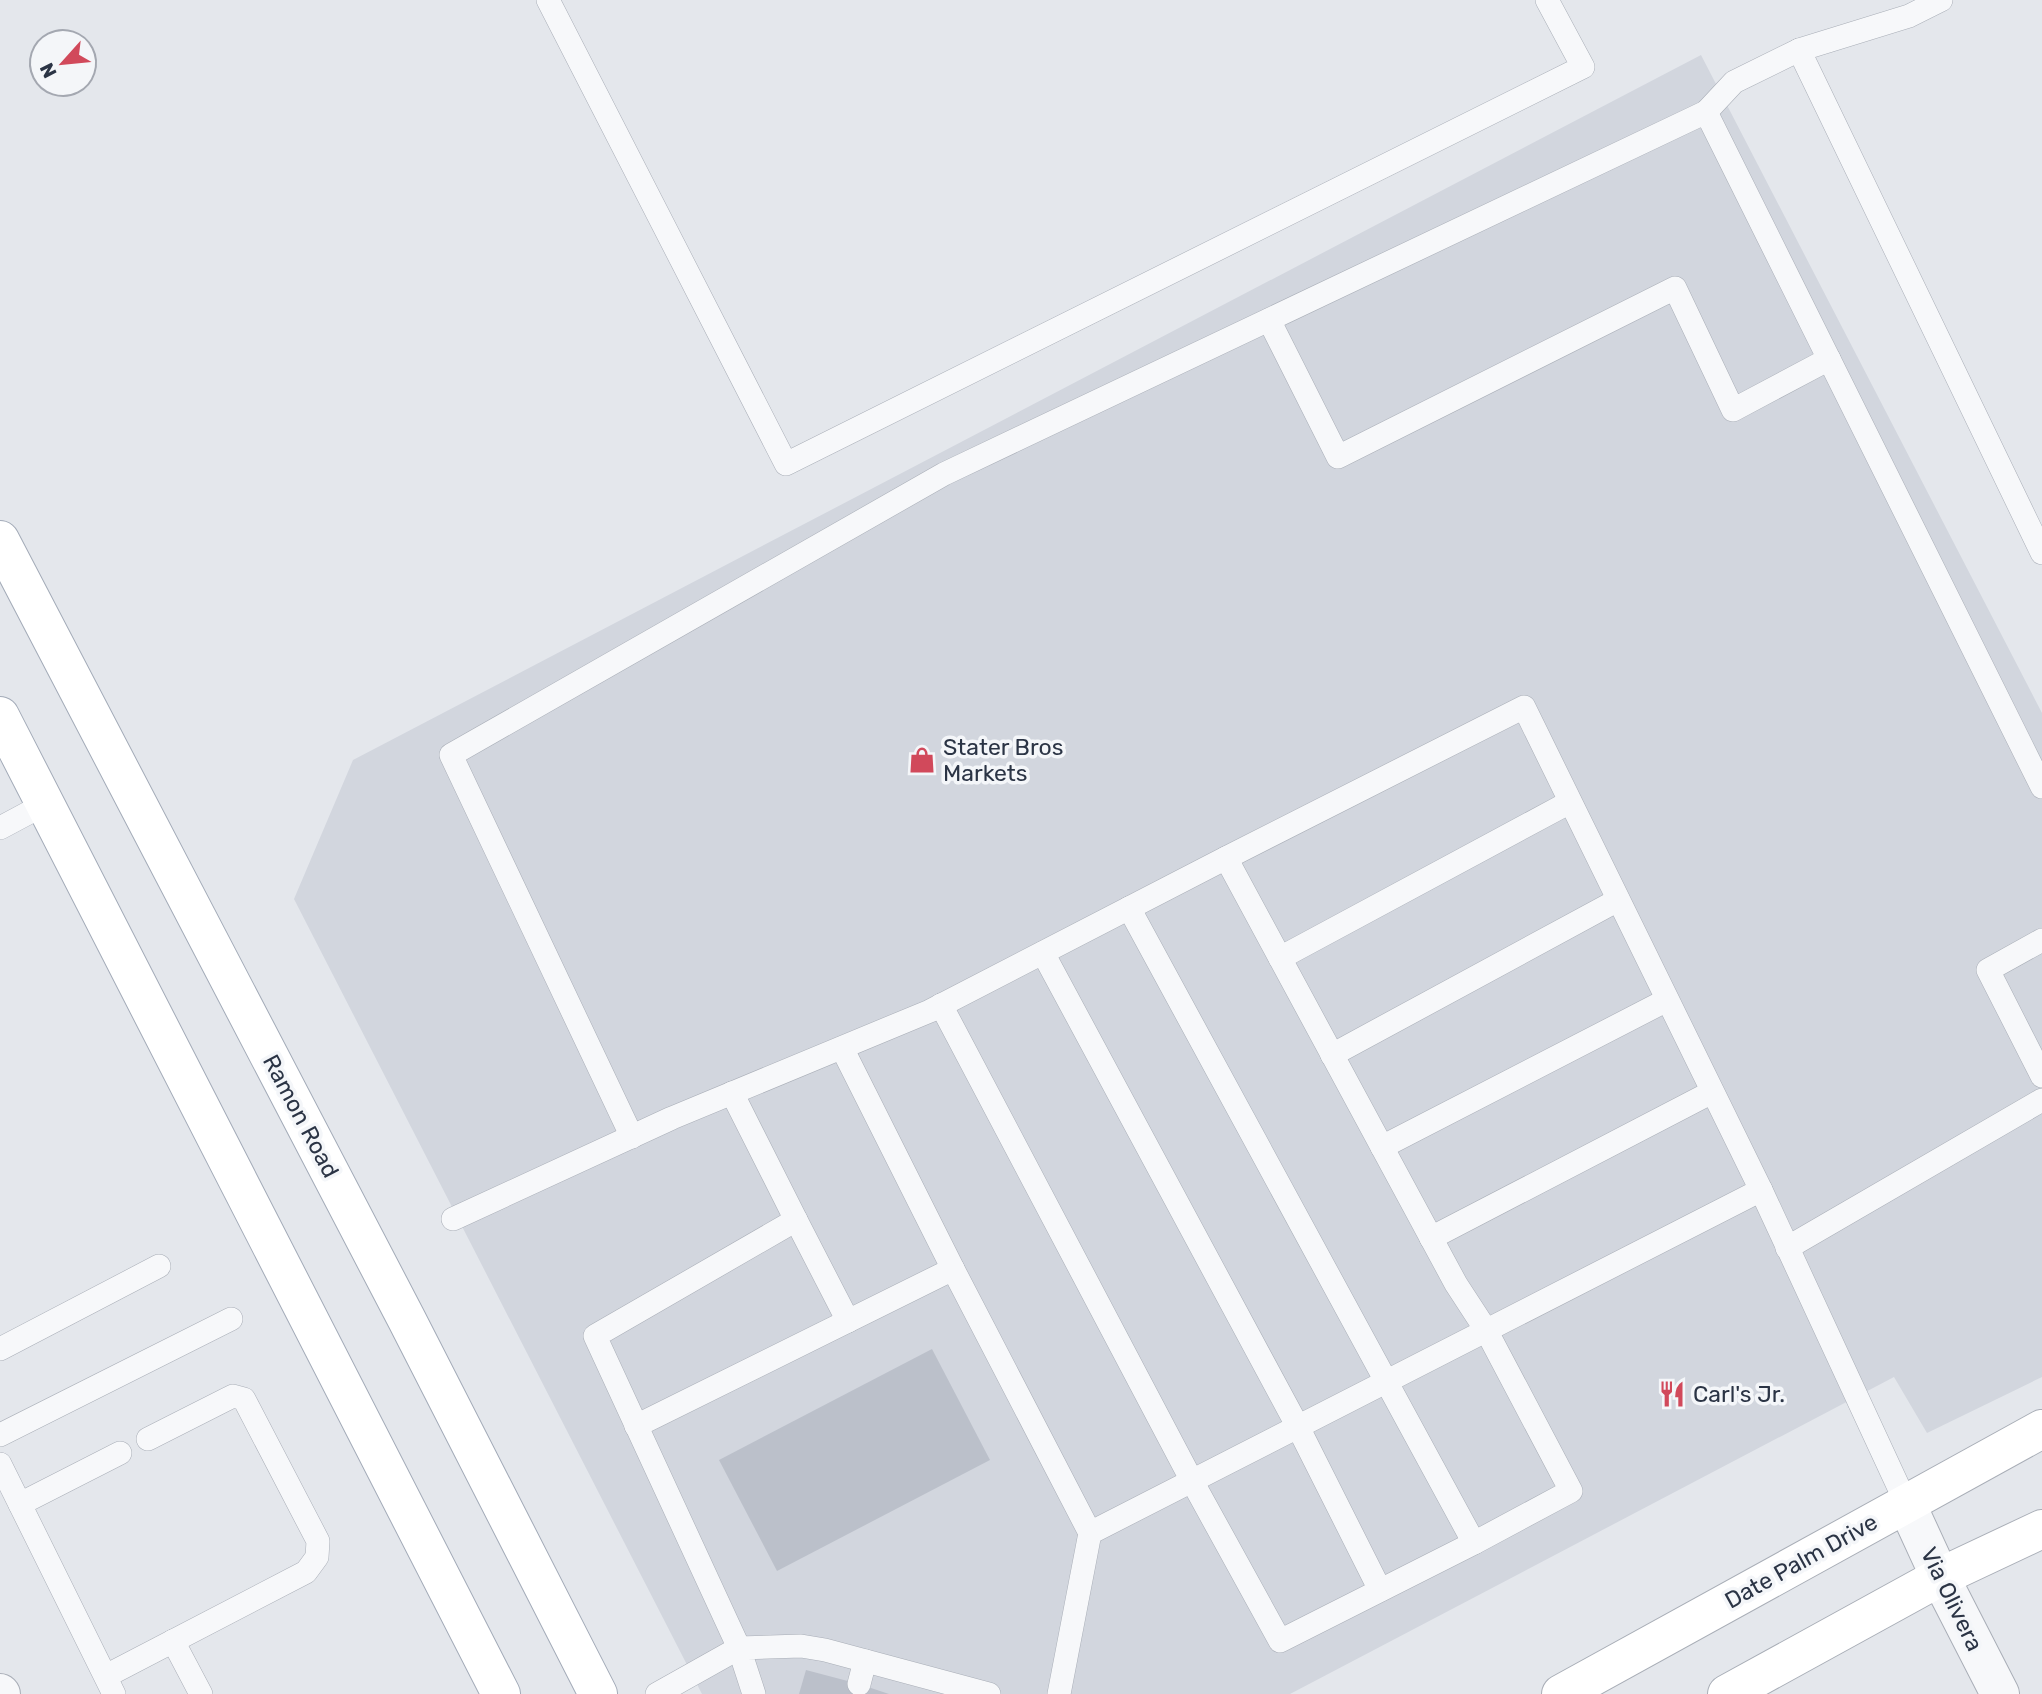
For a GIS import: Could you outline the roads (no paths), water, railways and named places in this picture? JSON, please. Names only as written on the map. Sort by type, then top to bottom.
[{"type":"main road","name":"Ramon Road","points":[[0,540],[407,1320],[598,1694]]},
{"type":"main road","points":[[0,716],[501,1694]]},
{"type":"main road","name":"Date Palm Drive","points":[[1561,1694],[2042,1429]]},
{"type":"main road","points":[[1727,1694],[1940,1577],[2042,1529]]},
{"type":"street","name":"Via Olivera","points":[[1906,1503],[1940,1577],[2000,1694]]},
{"type":"lane","points":[[548,0],[786,464],[1583,67],[1547,0]]},
{"type":"lane","points":[[632,1137],[451,755],[944,474],[1706,112],[1734,82],[1799,50],[1909,16],[1941,0]]},
{"type":"lane","points":[[1799,50],[2042,553]]},
{"type":"lane","points":[[1706,112],[2042,787]]},
{"type":"lane","points":[[1269,320],[1338,457],[1675,288],[1733,410],[1829,359]]},
{"type":"lane","points":[[453,1219],[732,1093],[941,1005],[1524,707],[1761,1190],[1906,1503]]},
{"type":"lane","points":[[1280,958],[1570,802]]},
{"type":"lane","points":[[0,828],[45,804]]},
{"type":"lane","points":[[941,1005],[1192,1481],[1280,1641],[1474,1543],[1572,1491],[1486,1330],[1456,1284],[1226,858]]},
{"type":"lane","points":[[1332,1055],[1618,900]]},
{"type":"lane","points":[[1129,908],[1474,1543]]},
{"type":"lane","points":[[2042,940],[1987,970],[2042,1076]]},
{"type":"lane","points":[[1043,953],[1298,1427],[1380,1590]]},
{"type":"lane","points":[[1382,1147],[1667,1000]]},
{"type":"lane","points":[[842,1048],[1090,1533],[1059,1694]]},
{"type":"lane","points":[[1431,1238],[1712,1092]]},
{"type":"lane","points":[[732,1093],[848,1321]]},
{"type":"lane","points":[[1787,1248],[2042,1100]]},
{"type":"lane","points":[[1090,1533],[1761,1190]]},
{"type":"lane","points":[[754,1694],[739,1648],[595,1336],[796,1220]]},
{"type":"lane","points":[[0,1349],[159,1266]]},
{"type":"lane","points":[[636,1426],[953,1269]]},
{"type":"lane","points":[[0,1435],[231,1319]]},
{"type":"lane","points":[[0,1464],[110,1685],[173,1641],[306,1572],[317,1557],[318,1541],[244,1399],[233,1396],[148,1438]]},
{"type":"lane","points":[[20,1504],[120,1453]]},
{"type":"lane","points":[[173,1641],[201,1694]]},
{"type":"lane","points":[[657,1694],[739,1648],[801,1646],[865,1661],[920,1685],[989,1694]]},
{"type":"lane","points":[[859,1684],[865,1661]]},
{"type":"place","name":"Stater Bros Markets","points":[[922,760]]},
{"type":"place","name":"Carl's Jr.","points":[[1672,1394]]}]
